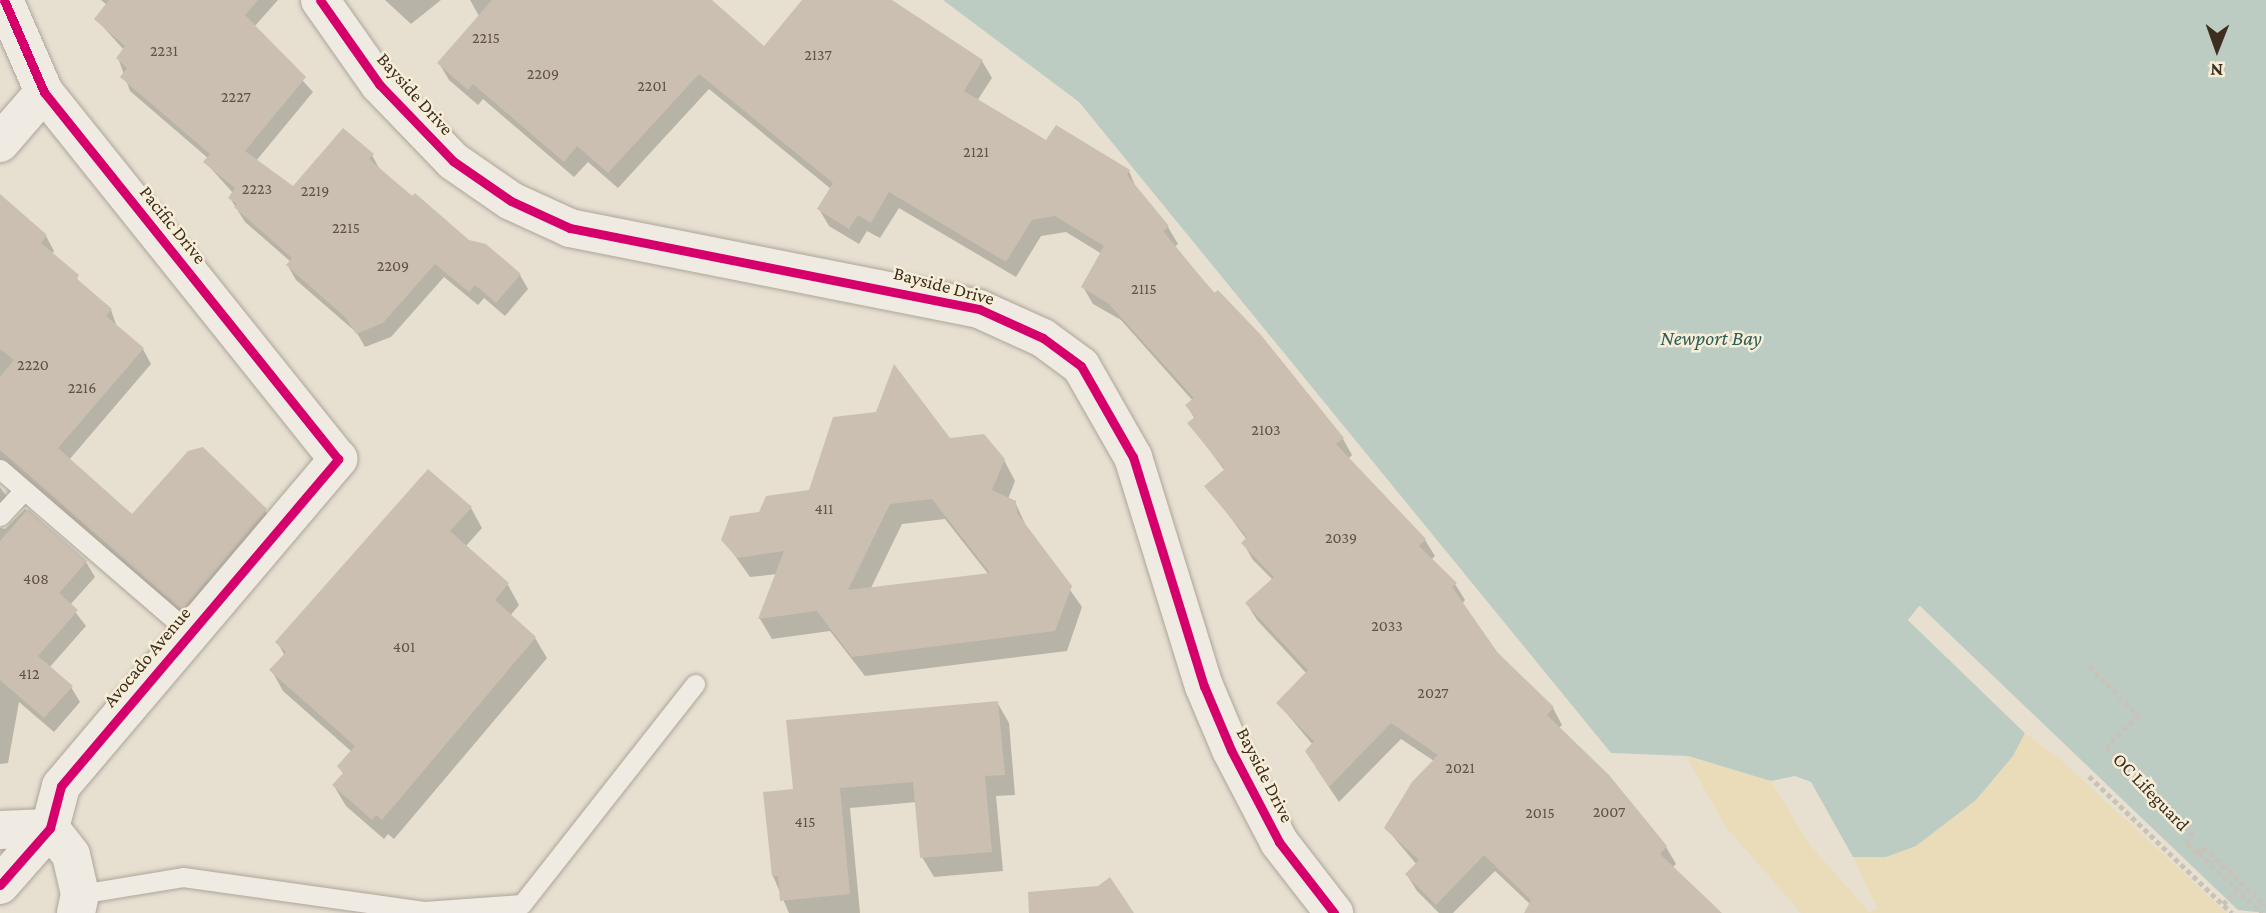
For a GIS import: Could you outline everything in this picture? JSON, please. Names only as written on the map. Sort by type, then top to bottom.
[{"type":"main road","name":"Pacific Drive","points":[[4,0],[44,92],[338,458]]},
{"type":"main road","name":"Bayside Drive","points":[[320,0],[379,84],[453,161],[511,201],[570,228],[890,288],[979,309],[1042,338],[1081,366],[1133,457],[1204,686],[1231,750],[1279,842],[1334,913]]},
{"type":"main road","points":[[0,143],[44,92]]},
{"type":"main road","name":"Avocado Avenue","points":[[0,885],[50,828],[61,786],[338,458]]},
{"type":"main road","points":[[0,830],[50,828],[71,855],[78,904]]},
{"type":"lane","points":[[0,469],[190,633]]},
{"type":"lane","points":[[0,516],[24,490]]},
{"type":"lane","points":[[78,904],[183,877],[424,911],[522,904],[695,684]]},
{"type":"path","points":[[2089,776],[2232,913]]},
{"type":"path","points":[[2197,853],[2262,913]]},
{"type":"path","points":[[2223,904],[2236,891]]},
{"type":"sand","points":[[2025,733],[2061,760],[2227,913],[1801,913],[1725,826],[1686,756],[1771,781],[1809,844],[1869,912],[1877,908],[1853,857],[1886,857],[1916,846],[1976,800],[2013,756]]},
{"type":"water","name":"Newport Bay","points":[[943,0],[2266,0],[2266,913],[2238,910],[1920,606],[1908,620],[2025,733],[2013,756],[1976,800],[1916,846],[1886,857],[1853,857],[1811,782],[1795,776],[1771,781],[1688,756],[1611,753],[1079,102]]},
{"type":"pier","points":[[1919,606],[2045,730],[1920,611],[1912,619],[2028,735],[2025,733],[1908,620]]},
{"type":"building","points":[[109,0],[258,0],[245,15],[306,77],[245,151],[293,186],[343,128],[374,154],[369,159],[412,196],[415,193],[469,240],[486,244],[521,274],[496,303],[475,285],[469,292],[435,264],[383,323],[356,334],[346,318],[286,265],[292,258],[234,207],[237,204],[228,198],[235,188],[203,162],[210,154],[120,77],[127,68],[116,58],[125,46],[94,19]]},
{"type":"building","points":[[492,0],[712,0],[764,46],[802,0],[892,0],[983,60],[964,91],[1046,140],[1056,125],[1130,170],[1127,175],[1169,226],[1163,231],[1214,293],[1218,290],[1261,335],[1344,438],[1336,444],[1426,539],[1419,546],[1457,583],[1452,587],[1498,653],[1554,707],[1547,715],[1609,775],[1667,846],[1660,854],[1722,913],[1524,913],[1531,900],[1484,855],[1436,905],[1405,874],[1419,860],[1384,828],[1412,782],[1438,755],[1391,723],[1329,787],[1305,751],[1314,741],[1276,703],[1308,670],[1245,603],[1274,577],[1241,543],[1247,537],[1204,486],[1225,469],[1187,423],[1195,417],[1185,405],[1194,398],[1109,304],[1081,287],[1104,246],[1055,216],[1032,220],[1006,262],[889,192],[871,223],[858,215],[849,229],[817,209],[833,183],[699,74],[608,173],[577,146],[564,162],[473,84],[468,90],[437,63]]},
{"type":"building","points":[[0,194],[47,235],[41,243],[79,275],[77,279],[112,309],[106,316],[144,348],[58,448],[132,514],[188,451],[203,447],[267,509],[182,610],[0,450],[0,377],[14,360],[0,349]]},
{"type":"building","points":[[894,364],[950,438],[984,434],[1005,459],[992,490],[1016,501],[1017,513],[1072,586],[1055,631],[852,657],[817,611],[758,619],[784,551],[737,558],[721,540],[730,516],[759,512],[766,496],[809,490],[833,417],[876,412]],"holes":[[[932,499],[990,573],[848,590],[890,504]]]},
{"type":"building","points":[[428,469],[472,507],[450,531],[509,583],[495,600],[536,637],[382,820],[376,815],[372,820],[332,785],[343,773],[337,766],[355,746],[269,670],[286,652],[275,642]]},
{"type":"building","points":[[28,509],[87,561],[59,593],[78,610],[38,656],[73,686],[44,718],[0,680],[0,541]]},
{"type":"building","points":[[998,701],[1005,775],[985,776],[992,852],[920,858],[913,782],[840,788],[850,894],[780,901],[778,876],[772,876],[763,792],[793,789],[786,720]]},
{"type":"building","points":[[1110,877],[1134,913],[1029,913],[1028,892],[1098,886]]},
{"type":"cycle path","points":[[0,885],[50,828],[61,786],[338,459],[44,92],[4,0]]},
{"type":"cycle path","points":[[320,0],[379,84],[453,161],[511,201],[570,228],[979,309],[1043,338],[1081,366],[1133,457],[1204,686],[1231,750],[1279,842],[1334,913]]}]
